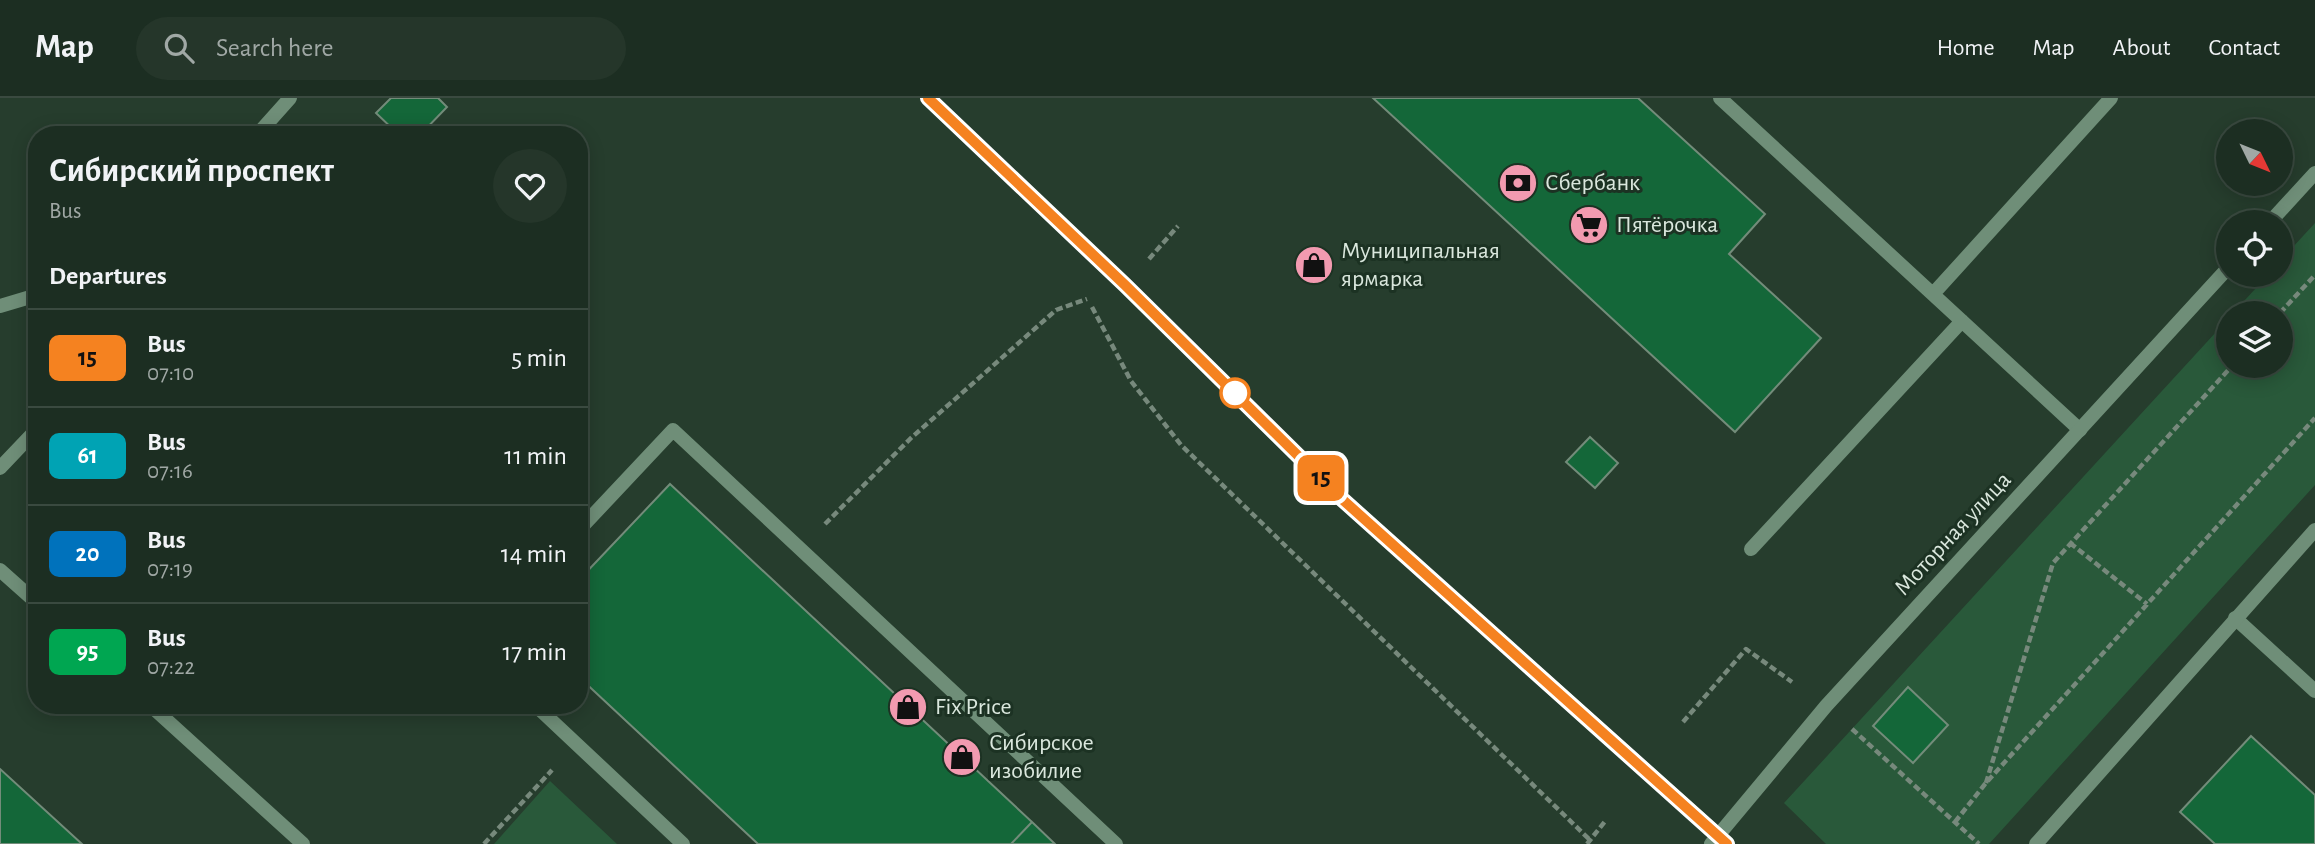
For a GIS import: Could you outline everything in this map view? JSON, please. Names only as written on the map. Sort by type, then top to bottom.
[{"type":"main road","points":[[928,98],[1125,285],[1343,500],[1719,841]]},
{"type":"street","points":[[265,126],[290,98]]},
{"type":"street","points":[[1720,98],[2080,430]]},
{"type":"street","points":[[1933,294],[2111,98]]},
{"type":"street","points":[[2281,210],[2315,173]]},
{"type":"street","name":"Моторная улица","points":[[1719,841],[1826,706],[2216,281]]},
{"type":"street","points":[[0,306],[28,298]]},
{"type":"street","points":[[1751,549],[1962,321]]},
{"type":"street","points":[[588,520],[673,430],[1116,844]]},
{"type":"street","points":[[0,468],[28,438]]},
{"type":"street","points":[[2036,844],[2315,530]]},
{"type":"street","points":[[0,570],[28,595]]},
{"type":"street","points":[[2235,618],[2315,691]]},
{"type":"street","points":[[160,714],[303,844]]},
{"type":"street","points":[[544,714],[683,844]]},
{"type":"path","points":[[2291,301],[2315,275]]},
{"type":"path","points":[[1088,299],[1131,381],[1181,445],[1589,842],[1606,820]]},
{"type":"path","points":[[800,548],[911,438],[1056,310]]},
{"type":"path","points":[[1985,784],[2053,563],[2221,378]]},
{"type":"path","points":[[1955,822],[1985,784],[2315,418]]},
{"type":"path","points":[[2070,543],[2147,604]]},
{"type":"path","points":[[1683,722],[1746,649],[1792,682]]},
{"type":"path","points":[[1852,729],[1979,844]]},
{"type":"path","points":[[484,844],[576,744]]},
{"type":"green space","points":[[2315,223],[2315,485],[1989,844],[1826,844],[1784,803],[2216,332],[2216,378],[2293,378],[2293,301],[2244,301],[2257,287],[2293,287],[2293,247]]},
{"type":"green space","points":[[550,781],[617,844],[494,844]]},
{"type":"building","points":[[391,98],[438,98],[447,107],[429,126],[390,126],[376,113]]},
{"type":"building","points":[[1373,98],[1638,98],[1765,214],[1729,254],[1821,338],[1735,432]]},
{"type":"building","points":[[1590,437],[1618,463],[1595,488],[1566,462]]},
{"type":"building","points":[[670,484],[1032,822],[1011,844],[758,844],[588,685],[588,571]]},
{"type":"building","points":[[1908,687],[1948,725],[1913,763],[1873,726]]},
{"type":"building","points":[[2251,736],[2315,795],[2315,844],[2215,844],[2180,812]]},
{"type":"building","points":[[0,769],[82,844],[0,844]]},
{"type":"building","points":[[1032,822],[1055,844],[1011,844]]},
{"type":"bus line","name":"15","points":[[928,98],[1125,285],[1343,500],[1727,844]]},
{"type":"place","name":"Сбербанк","points":[[1518,183]]},
{"type":"place","name":"Пятёрочка","points":[[1589,225]]},
{"type":"place","name":"Муниципальная ярмарка","points":[[1314,265]]},
{"type":"place","name":"Fix Price","points":[[908,707]]},
{"type":"place","name":"Сибирское изобилие","points":[[962,757]]}]
